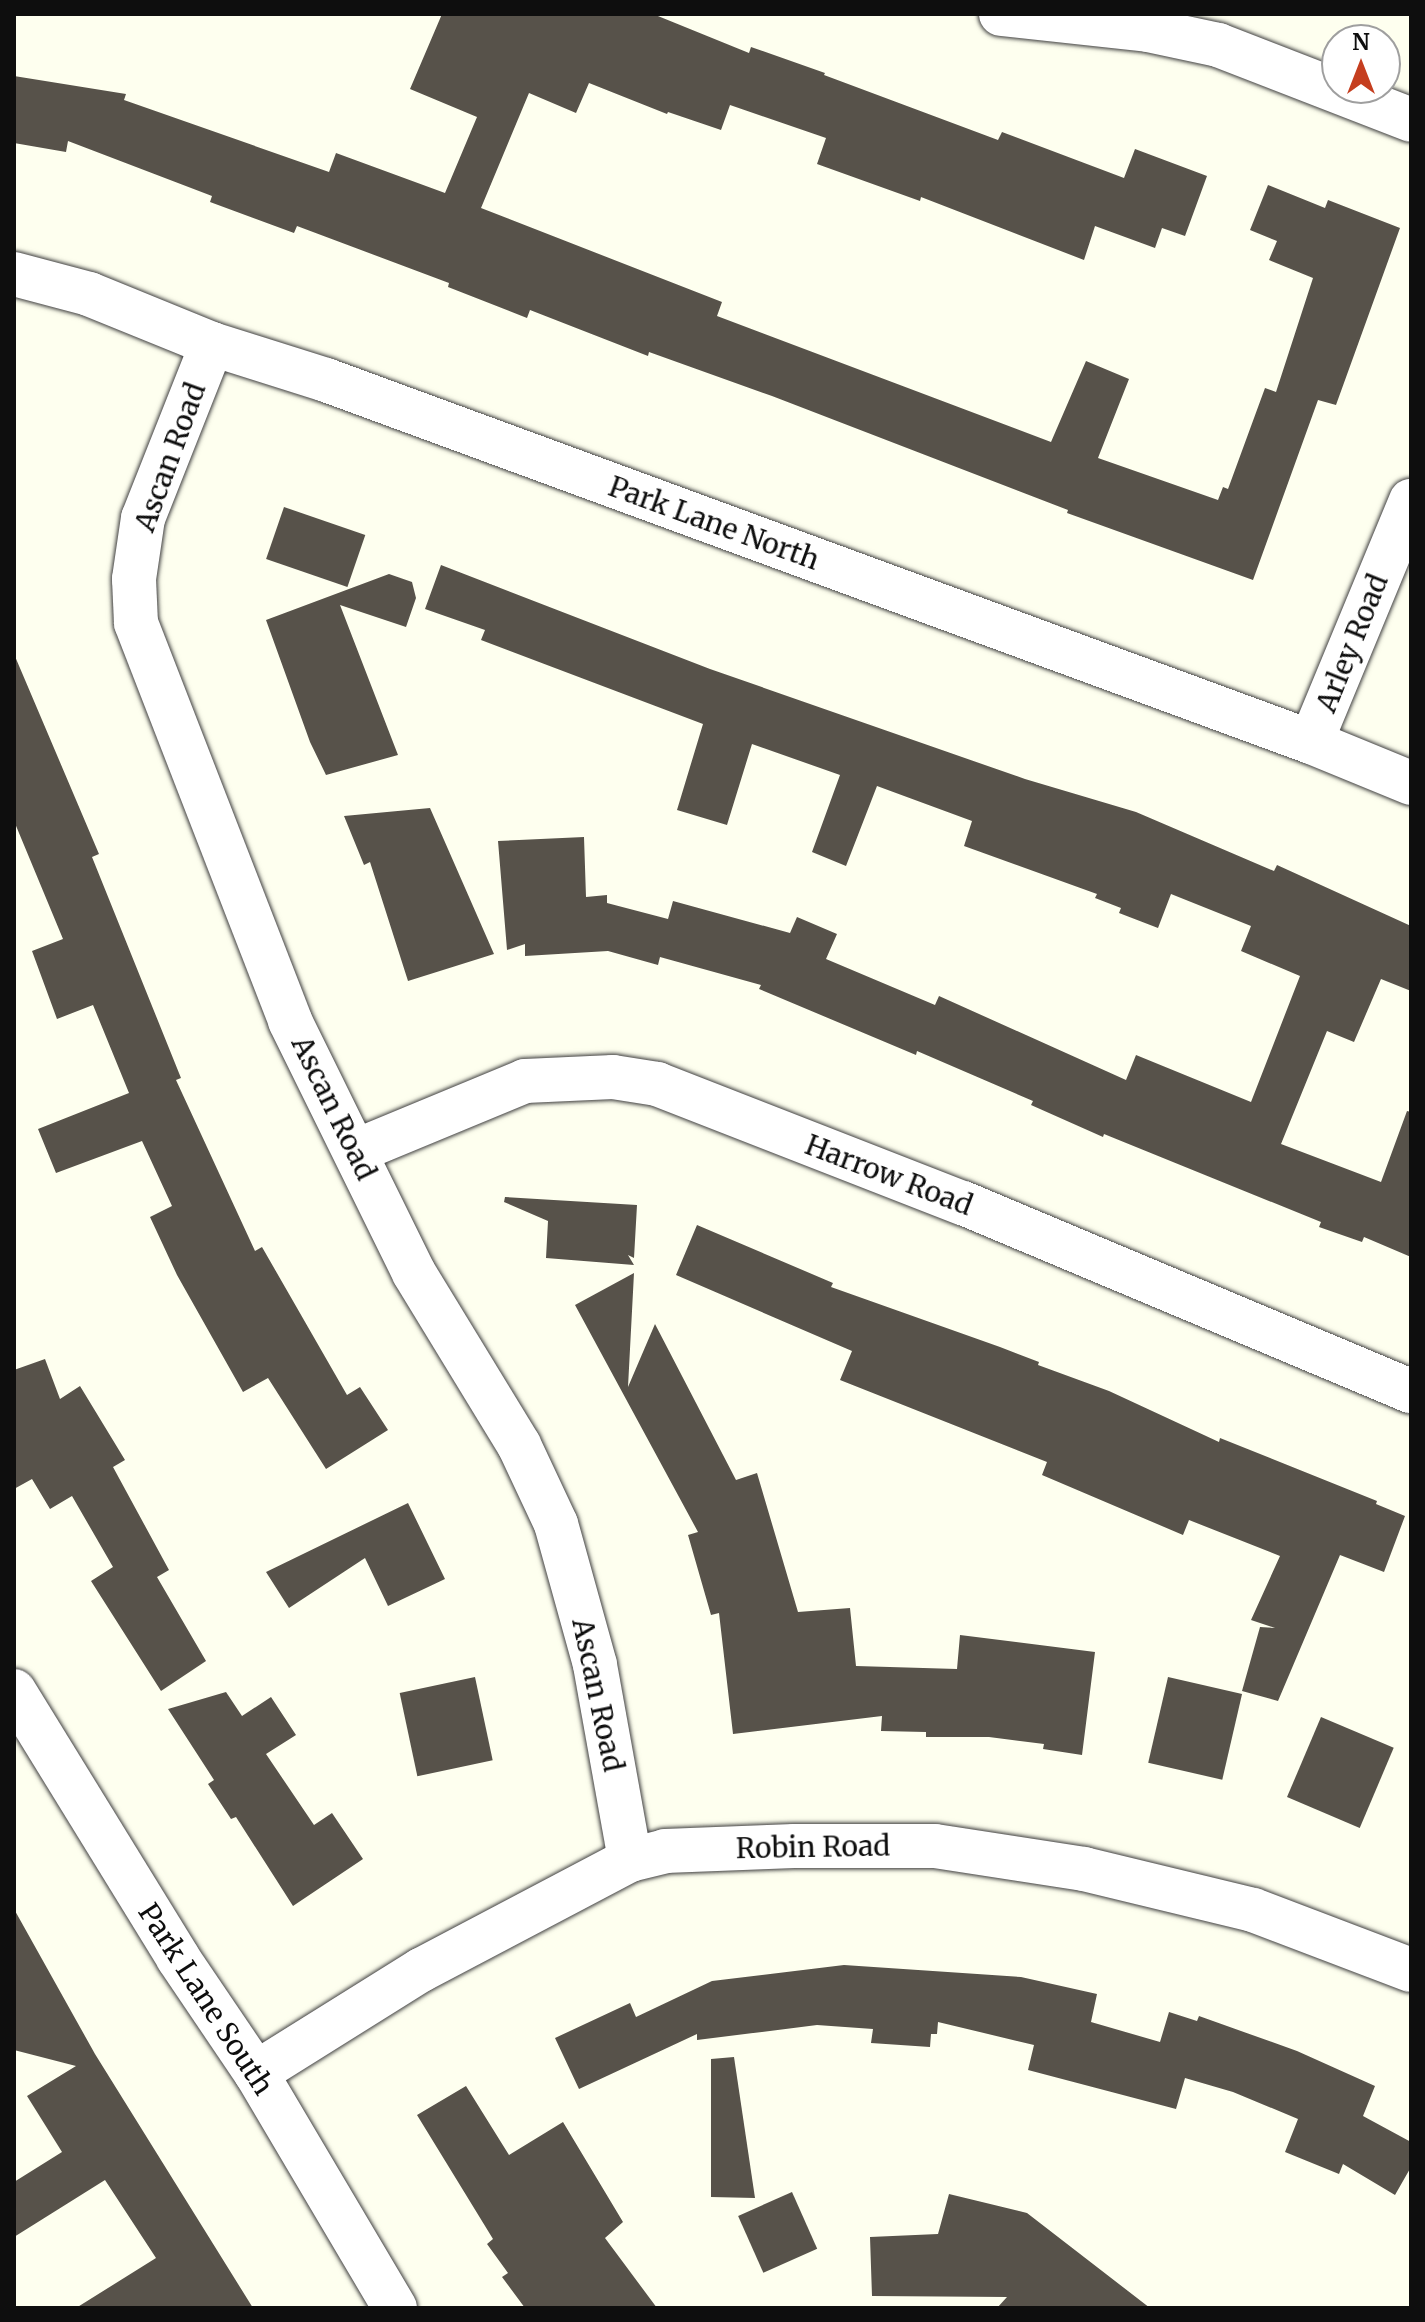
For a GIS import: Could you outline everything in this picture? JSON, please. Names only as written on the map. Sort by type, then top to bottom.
[{"type":"street","points":[[1001,14],[1148,30],[1218,45],[1411,120]]},
{"type":"street","name":"Park Lane North","points":[[14,274],[89,294],[212,344],[326,380],[1311,742],[1411,783]]},
{"type":"street","name":"Ascan Road","points":[[212,344],[143,518],[134,579],[136,623],[290,1021],[414,1273],[519,1445],[556,1524],[595,1665],[630,1860]]},
{"type":"street","name":"Arley Road","points":[[1311,742],[1411,501]]},
{"type":"street","name":"Harrow Road","points":[[356,1151],[525,1081],[613,1077],[657,1084],[963,1203],[1411,1391]]},
{"type":"street","name":"Park Lane South","points":[[14,1691],[178,1958],[256,2073],[395,2308]]},
{"type":"street","name":"Robin Road","points":[[256,2073],[421,1970],[630,1860],[665,1851],[935,1846],[1084,1869],[1253,1910],[1411,1970]]},
{"type":"building","points":[[442,14],[653,14],[749,53],[751,47],[998,140],[1002,132],[1124,178],[1135,149],[1207,176],[1185,236],[1162,228],[1155,248],[1095,226],[1084,260],[921,197],[920,201],[817,164],[826,138],[730,105],[721,130],[667,114],[589,83],[576,113],[529,93],[481,208],[722,302],[717,316],[1051,442],[1086,361],[1129,379],[1098,458],[1218,500],[1223,487],[1228,489],[1265,388],[1276,392],[1313,278],[1269,260],[1277,241],[1250,230],[1268,185],[1325,208],[1328,200],[1400,228],[1336,405],[1318,400],[1253,580],[1067,513],[1068,510],[772,396],[649,352],[648,356],[530,310],[527,318],[448,287],[449,283],[297,226],[294,233],[210,202],[212,196],[68,141],[66,152],[14,143],[14,76],[126,94],[124,100],[329,172],[336,153],[445,193],[477,117],[410,89]]},
{"type":"building","points":[[284,507],[365,535],[347,587],[266,559]]},
{"type":"building","points":[[441,565],[710,669],[1025,779],[1136,812],[1274,871],[1277,865],[1411,926],[1411,991],[1381,979],[1354,1042],[1327,1031],[1281,1144],[1381,1182],[1407,1111],[1411,1112],[1411,1257],[1364,1237],[1362,1242],[1319,1227],[1321,1222],[1104,1134],[1103,1137],[1031,1105],[1033,1101],[917,1051],[916,1055],[759,989],[761,985],[660,957],[658,965],[608,951],[525,956],[525,944],[507,950],[498,841],[584,837],[586,897],[607,895],[607,903],[668,919],[673,901],[790,933],[797,917],[837,934],[826,959],[935,1005],[939,996],[1126,1080],[1136,1055],[1251,1102],[1300,976],[1241,951],[1251,926],[1171,894],[1158,928],[1119,913],[1121,908],[1095,898],[1097,894],[964,846],[972,821],[877,786],[846,866],[812,852],[840,775],[752,744],[727,825],[677,810],[703,724],[481,640],[485,630],[425,609]]},
{"type":"building","points":[[389,574],[412,582],[416,598],[406,627],[340,605],[398,755],[326,775],[310,742],[266,620]]},
{"type":"building","points":[[14,654],[99,854],[92,857],[181,1078],[176,1080],[255,1251],[262,1247],[347,1395],[360,1387],[388,1430],[326,1469],[268,1378],[243,1392],[177,1275],[150,1217],[172,1206],[142,1141],[56,1173],[38,1129],[129,1093],[93,1005],[57,1019],[32,951],[63,939],[14,821]]},
{"type":"building","points":[[430,808],[494,954],[408,981],[370,862],[364,865],[344,816]]},
{"type":"building","points":[[505,1197],[637,1205],[634,1258],[628,1255],[634,1265],[546,1258],[548,1221],[504,1202]]},
{"type":"building","points":[[697,1225],[833,1283],[831,1287],[1039,1362],[1038,1365],[1109,1391],[1219,1442],[1220,1438],[1377,1501],[1376,1504],[1405,1516],[1384,1572],[1340,1555],[1278,1701],[1242,1691],[1260,1627],[1275,1628],[1251,1620],[1280,1556],[1189,1520],[1183,1535],[1042,1475],[1047,1462],[840,1380],[852,1351],[676,1275]]},
{"type":"building","points":[[634,1273],[628,1387],[655,1324],[736,1480],[757,1473],[798,1612],[850,1608],[856,1666],[957,1669],[960,1635],[1095,1652],[1082,1755],[1043,1749],[1044,1744],[989,1737],[926,1737],[926,1732],[881,1731],[882,1716],[733,1734],[719,1613],[711,1615],[688,1535],[698,1532],[575,1305]]},
{"type":"building","points":[[45,1359],[60,1399],[80,1386],[125,1460],[113,1467],[169,1570],[157,1577],[206,1661],[161,1691],[91,1581],[113,1567],[72,1496],[50,1509],[32,1479],[14,1489],[14,1370]]},
{"type":"building","points":[[408,1503],[445,1579],[388,1606],[365,1558],[289,1608],[266,1572]]},
{"type":"building","points":[[475,1677],[493,1760],[417,1776],[400,1693]]},
{"type":"building","points":[[1168,1677],[1242,1694],[1222,1780],[1148,1763]]},
{"type":"building","points":[[226,1692],[242,1716],[271,1697],[296,1735],[266,1754],[314,1825],[332,1813],[363,1859],[293,1906],[236,1817],[231,1819],[208,1784],[214,1780],[168,1709]]},
{"type":"building","points":[[1321,1717],[1394,1748],[1360,1828],[1287,1797]]},
{"type":"building","points":[[14,1909],[95,2054],[253,2308],[76,2308],[156,2258],[105,2180],[14,2237],[14,2182],[62,2152],[27,2096],[76,2066],[14,2050]]},
{"type":"building","points":[[844,1965],[1021,1977],[1097,1994],[1091,2022],[1160,2042],[1169,2012],[1197,2021],[1199,2016],[1297,2051],[1375,2086],[1363,2116],[1411,2142],[1411,2167],[1395,2195],[1343,2164],[1339,2174],[1285,2152],[1298,2119],[1233,2092],[1185,2078],[1176,2109],[1028,2070],[1034,2045],[938,2022],[937,2034],[931,2034],[930,2047],[871,2043],[873,2029],[817,2025],[697,2040],[697,2034],[579,2089],[555,2038],[630,2003],[636,2017],[712,1981]]},
{"type":"building","points":[[734,2057],[755,2198],[711,2197],[711,2059]]},
{"type":"building","points":[[466,2086],[509,2155],[563,2122],[623,2222],[605,2238],[657,2308],[525,2308],[502,2277],[508,2273],[487,2244],[493,2239],[417,2115]]},
{"type":"building","points":[[792,2192],[817,2249],[763,2273],[738,2216]]},
{"type":"building","points":[[949,2194],[1027,2213],[1150,2308],[997,2308],[1007,2297],[872,2296],[870,2237],[938,2234]]}]
